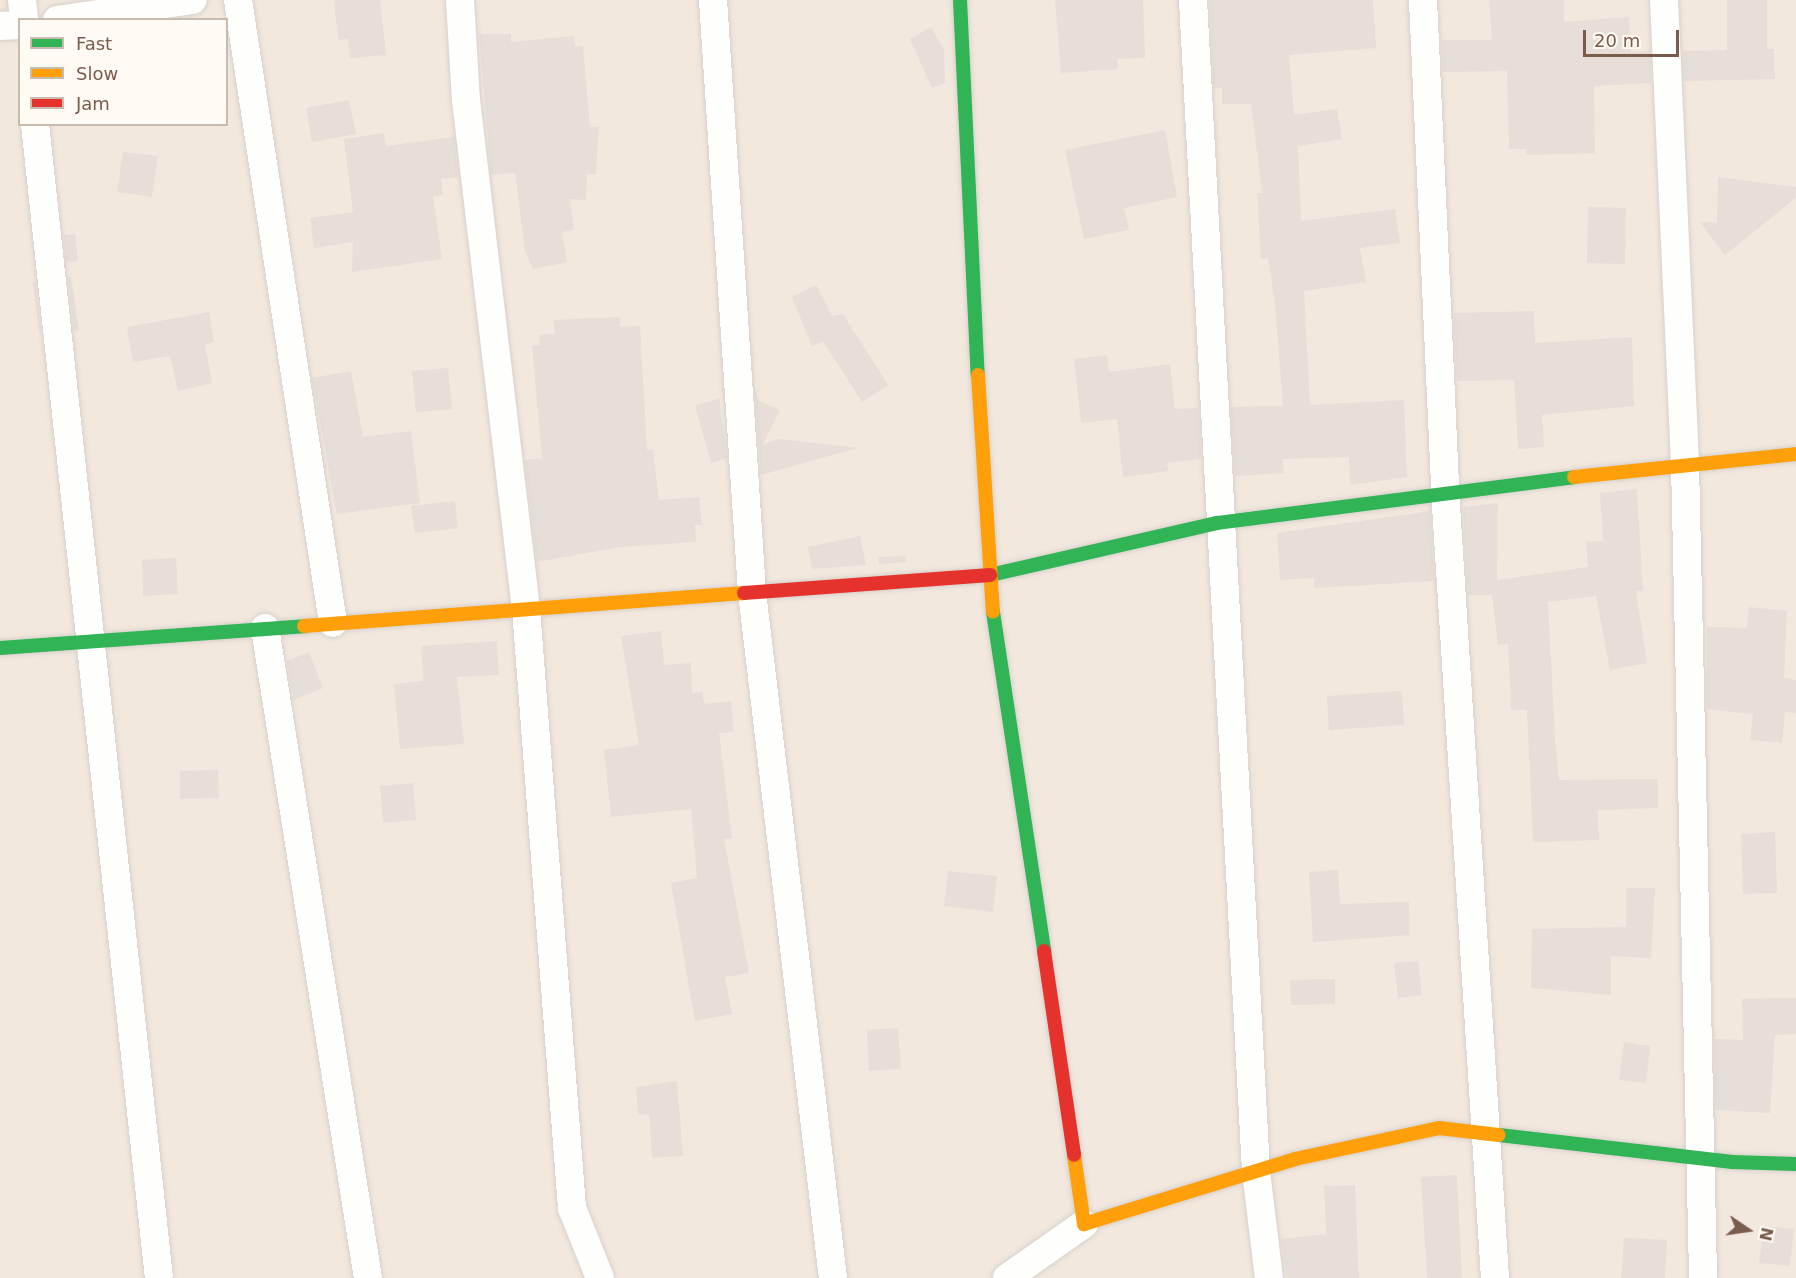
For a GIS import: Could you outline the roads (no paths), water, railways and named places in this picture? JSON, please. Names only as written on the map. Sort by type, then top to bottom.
[{"type":"street","points":[[22,0],[24,18]]},
{"type":"street","points":[[71,18],[193,0]]},
{"type":"street","points":[[238,0],[333,623]]},
{"type":"street","points":[[460,0],[466,100],[526,609],[572,1208],[600,1278]]},
{"type":"street","points":[[713,0],[752,592],[833,1278]]},
{"type":"street","points":[[960,0],[988,575],[1084,1224]]},
{"type":"street","points":[[1193,0],[1217,523],[1256,1171],[1269,1278]]},
{"type":"street","points":[[1423,0],[1445,490],[1495,1278]]},
{"type":"street","points":[[1664,0],[1685,463],[1703,1278]]},
{"type":"street","points":[[0,26],[18,24]]},
{"type":"street","points":[[35,126],[159,1278]]},
{"type":"street","points":[[0,648],[988,575],[1217,523],[1445,490],[1685,463],[1796,454]]},
{"type":"street","points":[[265,628],[368,1278]]},
{"type":"street","points":[[1008,1278],[1084,1224],[1256,1171],[1439,1128],[1701,1158],[1796,1164]]}]
